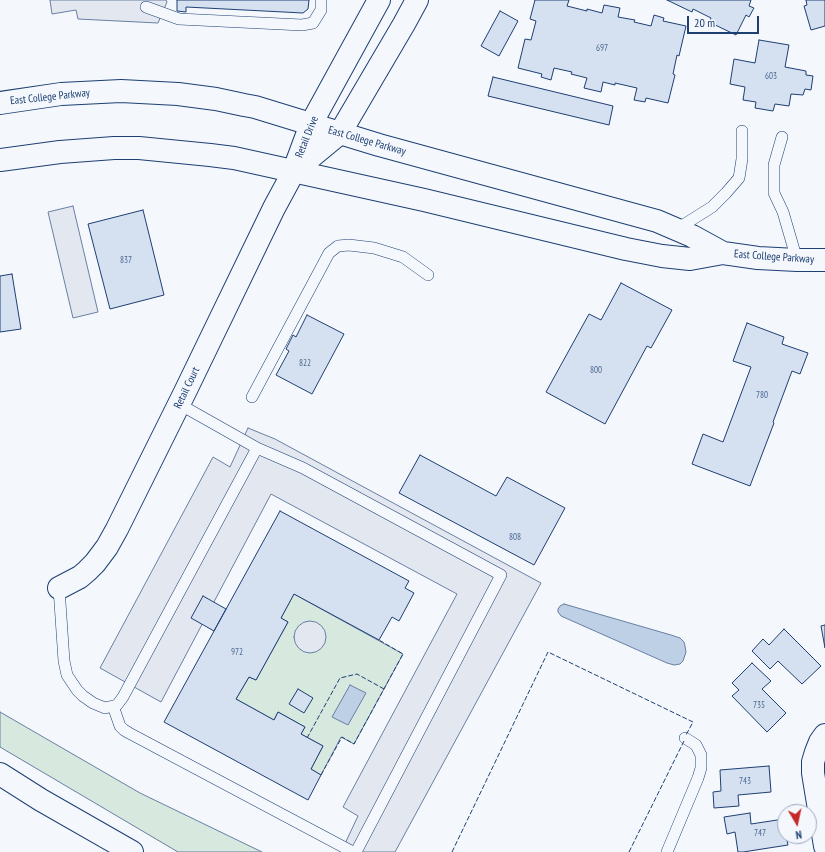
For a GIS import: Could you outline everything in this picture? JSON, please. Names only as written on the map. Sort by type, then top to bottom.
[{"type":"main road","name":"Retail Drive","points":[[294,171],[311,124],[379,0]]},
{"type":"main road","name":"Retail Drive","points":[[294,171],[340,133],[417,0]]},
{"type":"main road","name":"East College Parkway","points":[[0,103],[61,94],[121,91],[198,96],[255,107],[387,147],[657,221],[677,229],[723,253]]},
{"type":"main road","name":"East College Parkway","points":[[0,160],[60,152],[114,148],[139,148],[234,158],[424,200],[626,249],[662,256],[690,259],[723,253],[758,258],[825,260]]},
{"type":"main road","name":"Retail Court","points":[[59,588],[80,577],[95,563],[107,547],[179,404],[274,208],[294,171]]},
{"type":"main road","points":[[825,735],[820,742],[813,762],[813,773],[825,846]]},
{"type":"main road","points":[[0,774],[48,804],[132,852]]},
{"type":"lane","points":[[146,7],[178,19],[302,25],[313,23],[321,10],[321,0]]},
{"type":"lane","points":[[677,229],[712,207],[739,178],[742,159],[742,131]]},
{"type":"lane","points":[[782,137],[774,165],[774,193],[783,212],[797,260]]},
{"type":"lane","points":[[252,397],[329,253],[338,246],[349,244],[381,250],[402,257],[428,275]]},
{"type":"lane","points":[[179,404],[257,448],[303,468],[501,575],[356,852]]},
{"type":"lane","points":[[59,588],[64,661],[67,675],[77,690],[93,703],[105,708],[112,706],[120,702],[123,697],[257,448]]},
{"type":"lane","points":[[112,706],[120,726],[124,730],[353,852]]},
{"type":"lane","points":[[667,852],[701,768],[701,755],[696,745],[685,738]]},
{"type":"shaded area","points":[[50,0],[166,0],[167,2],[158,23],[78,19],[76,10],[52,14]]},
{"type":"shaded area","points":[[73,206],[98,312],[73,318],[48,212]]},
{"type":"shaded area","points":[[248,428],[275,439],[541,583],[395,852],[346,852],[342,850],[358,816],[343,807],[457,594],[271,494],[161,702],[100,668],[213,457],[230,467]]},
{"type":"shaded area","points":[[294,594],[403,654],[354,744],[341,737],[321,775],[311,769],[323,746],[301,734],[305,727],[278,712],[274,720],[236,699],[249,677],[256,680],[288,622],[281,618]]},
{"type":"shaded area","points":[[307,621],[313,621],[322,625],[326,637],[322,649],[313,653],[307,653],[298,649],[294,640],[294,634],[298,625]]},
{"type":"shaded area","points":[[0,712],[140,793],[262,852],[178,852],[0,747]]},
{"type":"water","points":[[564,604],[680,638],[684,642],[686,652],[683,661],[680,664],[674,665],[667,663],[561,616],[558,609]]},
{"type":"water","points":[[350,685],[366,693],[348,725],[332,717]]},
{"type":"building","points":[[177,0],[309,0],[308,9],[303,13],[186,7],[186,12],[177,11]]},
{"type":"building","points":[[535,0],[569,0],[567,6],[602,13],[604,5],[620,8],[618,17],[635,20],[634,22],[651,26],[654,15],[664,18],[663,21],[686,26],[679,56],[677,55],[673,74],[675,75],[668,103],[646,98],[645,102],[634,100],[637,88],[615,83],[615,85],[603,82],[601,92],[584,88],[587,78],[571,74],[572,72],[554,68],[551,80],[541,77],[542,74],[518,68],[525,39],[531,40],[536,21],[530,19]]},
{"type":"building","points":[[667,0],[751,0],[749,6],[754,8],[749,17],[746,15],[736,35],[709,22],[711,18],[693,9],[692,12]]},
{"type":"building","points":[[806,0],[825,0],[825,26],[811,30],[804,6],[807,5]]},
{"type":"building","points":[[500,11],[518,21],[499,56],[481,46]]},
{"type":"building","points":[[759,40],[789,45],[785,67],[806,71],[806,75],[813,76],[811,90],[805,89],[803,95],[791,94],[789,106],[775,104],[773,111],[755,108],[756,102],[743,100],[745,87],[730,84],[734,59],[755,63]]},
{"type":"building","points":[[493,77],[613,106],[609,125],[488,96]]},
{"type":"building","points":[[143,210],[164,295],[110,309],[88,224]]},
{"type":"building","points":[[12,274],[21,329],[0,332],[0,276]]},
{"type":"building","points":[[621,283],[672,310],[651,348],[647,346],[605,424],[546,392],[589,314],[601,320]]},
{"type":"building","points":[[307,315],[344,334],[312,394],[276,375],[289,351],[286,349],[293,335],[296,337]]},
{"type":"building","points":[[747,323],[784,337],[782,344],[808,353],[800,374],[792,371],[750,486],[692,464],[703,434],[723,442],[751,367],[733,361]]},
{"type":"building","points":[[420,455],[496,496],[507,477],[565,508],[534,565],[399,493]]},
{"type":"building","points":[[280,511],[409,581],[405,588],[414,593],[399,621],[392,617],[379,640],[294,594],[281,618],[288,622],[256,680],[249,677],[236,699],[274,720],[278,712],[305,727],[301,734],[323,746],[311,769],[321,775],[308,800],[164,722]]},
{"type":"building","points":[[203,596],[226,609],[214,631],[191,618]]},
{"type":"building","points":[[825,625],[825,648],[821,626]]},
{"type":"building","points":[[784,629],[821,666],[802,684],[778,661],[770,669],[752,651],[763,639],[769,645]]},
{"type":"building","points":[[752,663],[771,681],[762,689],[786,713],[767,732],[732,696],[739,690],[732,683]]},
{"type":"building","points":[[298,689],[313,698],[304,713],[289,704]]},
{"type":"building","points":[[769,766],[771,792],[738,795],[739,806],[714,808],[713,792],[721,791],[720,770]]},
{"type":"building","points":[[750,813],[751,824],[777,820],[777,844],[788,845],[738,852],[735,832],[727,834],[724,817]]},
{"type":"fence","points":[[321,775],[342,737],[354,744],[403,654],[379,640]]},
{"type":"fence","points":[[452,852],[548,652],[693,722],[686,735]]},
{"type":"fence","points":[[307,738],[340,678],[357,674],[384,689]]},
{"type":"fence","points":[[629,852],[684,741]]}]
